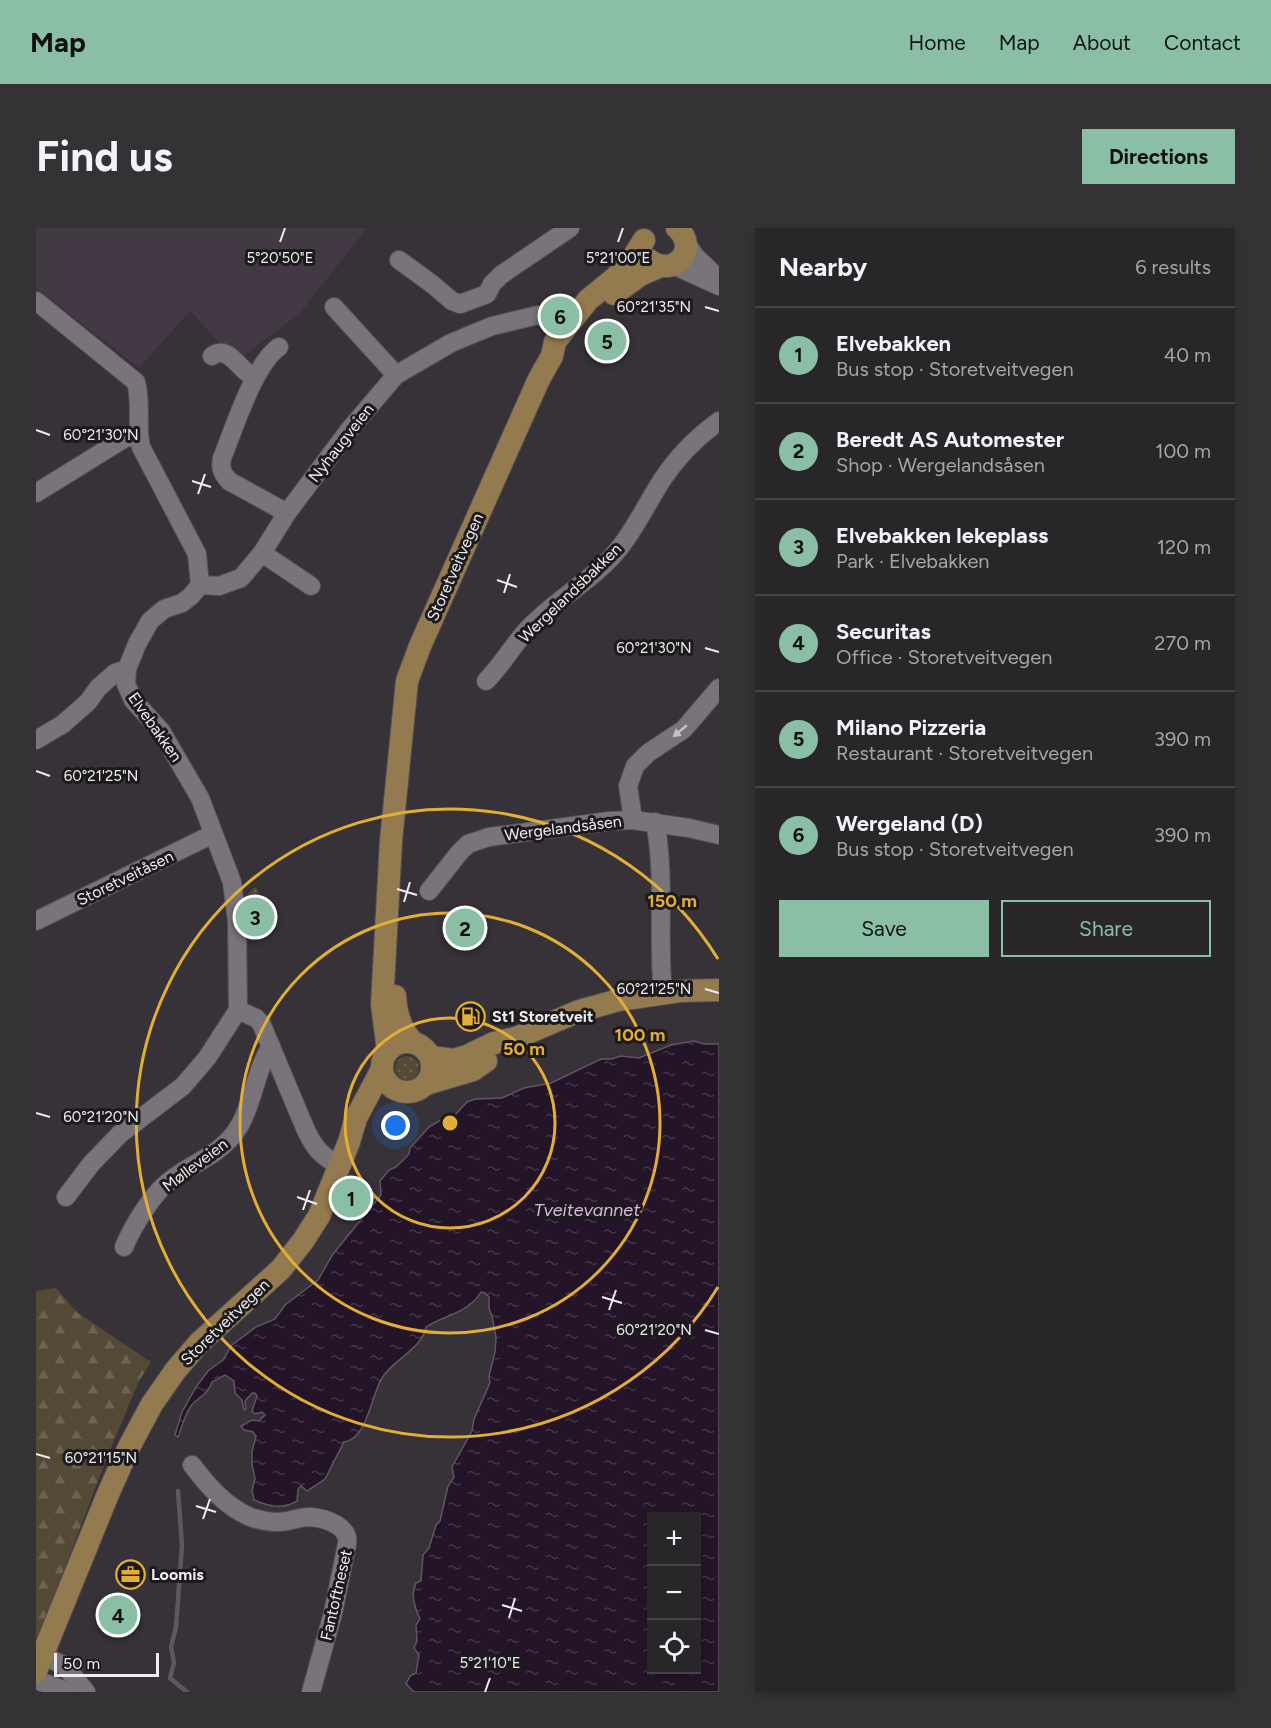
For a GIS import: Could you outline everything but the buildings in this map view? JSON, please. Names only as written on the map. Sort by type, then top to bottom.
[{"type":"main road","points":[[648,234],[644,251],[646,256],[650,261],[667,265],[682,258],[684,235]]},
{"type":"main road","name":"Storetveitvegen","points":[[39,1663],[108,1494],[152,1404],[175,1371],[199,1343],[281,1269],[319,1216],[349,1142],[356,1118],[385,1060],[382,979],[391,841],[398,790],[407,681],[420,646],[492,483],[539,378],[552,356],[555,342],[588,300],[630,262],[648,234]]},
{"type":"main road","name":"Storetveitvegen","points":[[552,356],[563,348],[597,309],[623,286],[640,275],[667,265]]},
{"type":"main road","name":"Storetveitvegen","points":[[398,790],[400,834],[395,998],[399,1021],[407,1036],[422,1050]]},
{"type":"main road","points":[[422,1050],[432,1071],[418,1088],[394,1089],[384,1076],[385,1060],[400,1043],[422,1050],[453,1060],[467,1056],[494,1042],[516,1038],[579,1011],[620,1000],[663,993],[719,990]]},
{"type":"main road","name":"Storetveitvegen","points":[[349,1142],[366,1119],[393,1097],[473,1070],[516,1038]]},
{"type":"street","points":[[492,326],[487,294],[492,284],[501,275],[570,228]]},
{"type":"street","points":[[684,235],[719,279]]},
{"type":"street","points":[[399,260],[452,302],[460,304],[487,294]]},
{"type":"street","points":[[667,265],[719,286]]},
{"type":"street","points":[[36,301],[136,382],[139,393],[141,447],[198,554],[200,585]]},
{"type":"street","points":[[334,307],[396,375]]},
{"type":"street","name":"Nyhaugveien","points":[[200,585],[219,586],[241,578],[262,553],[286,513],[350,429],[396,375],[451,343],[492,326],[538,315]]},
{"type":"street","points":[[279,347],[266,360],[255,378],[222,458],[221,471],[229,481],[286,513]]},
{"type":"street","points":[[212,356],[217,352],[224,352],[255,378]]},
{"type":"street","name":"Wergelandsbakken","points":[[486,681],[501,666],[526,631],[595,573],[620,547],[670,468],[686,449],[719,422]]},
{"type":"street","points":[[36,493],[125,438],[139,436]]},
{"type":"street","points":[[262,553],[311,586]]},
{"type":"street","name":"Elvebakken","points":[[200,585],[182,603],[164,609],[150,621],[137,644],[126,677],[133,700],[161,731],[200,798],[232,882],[237,922],[238,1010]]},
{"type":"street","name":"Elvebakken","points":[[93,699],[115,673],[126,677]]},
{"type":"street","points":[[633,820],[628,786],[635,766],[648,753],[684,729],[719,688]]},
{"type":"street","points":[[36,740],[63,724],[93,699]]},
{"type":"street","points":[[36,750],[66,733],[90,715],[93,699]]},
{"type":"street","name":"Wergelandsåsen","points":[[429,891],[459,853],[468,844],[479,839],[610,821],[633,820],[655,822],[719,835]]},
{"type":"street","points":[[655,822],[663,993]]},
{"type":"street","name":"Storetveitåsen","points":[[36,921],[213,834]]},
{"type":"street","points":[[66,1197],[91,1164],[120,1134],[183,1086],[207,1058],[238,1010],[256,1018],[261,1023],[313,1144],[322,1155],[330,1160]]},
{"type":"street","name":"Mølleveien","points":[[124,1247],[153,1199],[166,1183],[220,1149],[244,1119],[255,1080],[271,1046]]},
{"type":"street","name":"Fantoftneset","points":[[192,1465],[221,1499],[253,1518],[276,1522],[311,1517],[342,1528],[347,1536],[348,1544],[333,1612],[311,1692]]},
{"type":"street","points":[[39,1663],[65,1666],[80,1681],[86,1692]]},
{"type":"street","points":[[36,1680],[69,1692]]},
{"type":"shaded area","points":[[36,228],[367,228],[299,314],[237,361],[190,311],[139,368],[36,288]]},
{"type":"green space","points":[[256,887],[273,930],[243,934],[242,902]]},
{"type":"green space","points":[[402,1056],[412,1056],[419,1063],[419,1073],[412,1080],[402,1080],[395,1073],[395,1063]]},
{"type":"green space","points":[[56,1288],[78,1313],[151,1362],[139,1381],[108,1455],[36,1643],[36,1291]]},
{"type":"water","name":"Tveitevannet","points":[[694,1041],[719,1044],[719,1692],[414,1692],[406,1684],[410,1676],[416,1673],[419,1655],[414,1648],[417,1641],[416,1625],[420,1619],[413,1591],[416,1583],[421,1581],[423,1555],[429,1548],[436,1525],[440,1521],[448,1486],[454,1477],[452,1467],[472,1431],[474,1419],[490,1383],[489,1376],[496,1337],[489,1309],[489,1297],[481,1292],[470,1305],[426,1327],[419,1342],[381,1380],[363,1426],[352,1439],[344,1442],[325,1479],[307,1491],[301,1486],[298,1489],[297,1501],[292,1504],[276,1506],[254,1500],[252,1491],[255,1478],[252,1452],[256,1436],[241,1426],[252,1420],[259,1421],[265,1415],[262,1412],[255,1414],[252,1411],[257,1396],[255,1393],[252,1393],[245,1401],[246,1409],[244,1410],[242,1400],[235,1393],[234,1381],[225,1375],[212,1382],[208,1390],[189,1410],[178,1437],[175,1435],[182,1412],[196,1387],[208,1371],[223,1360],[232,1345],[256,1327],[275,1319],[285,1305],[318,1280],[333,1254],[381,1195],[380,1181],[389,1170],[396,1167],[409,1154],[410,1148],[429,1127],[454,1116],[467,1102],[475,1099],[502,1098],[524,1088],[551,1083],[601,1059],[620,1056],[639,1058],[671,1045]]},
{"type":"waterway","points":[[178,1491],[182,1545],[176,1627],[171,1647],[174,1663],[170,1678],[187,1692]]},
{"type":"place","name":"Wergeland (D)","points":[[560,316]]},
{"type":"place","name":"Milano Pizzeria","points":[[607,341]]},
{"type":"place","name":"Elvebakken lekeplass","points":[[255,917]]},
{"type":"place","name":"Beredt AS Automester","points":[[465,928]]},
{"type":"place","name":"St1 Storetveit","points":[[471,1016]]},
{"type":"place","name":"Elvebakken","points":[[351,1198]]},
{"type":"place","name":"Loomis","points":[[130,1574]]},
{"type":"place","name":"Securitas","points":[[118,1615]]}]
